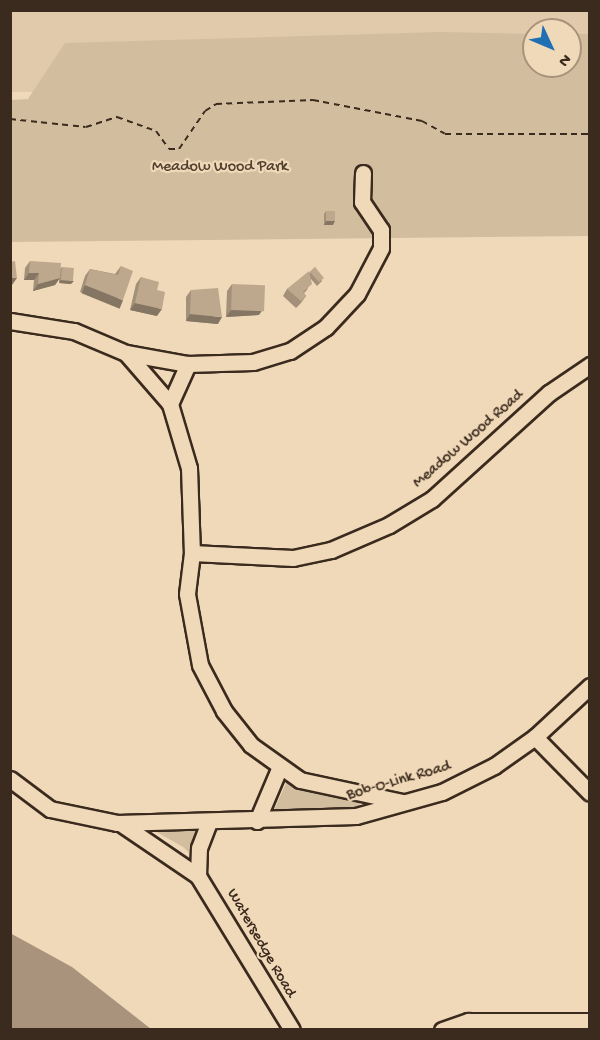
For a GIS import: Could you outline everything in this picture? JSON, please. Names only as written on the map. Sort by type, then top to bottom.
[{"type":"street","points":[[10,321],[74,331],[126,353],[188,364],[271,358],[290,351],[343,312],[381,248],[381,230],[362,202],[363,173]]},
{"type":"street","points":[[126,353],[170,404],[189,468],[192,553],[187,594],[200,665],[224,711],[279,770],[300,780],[403,802]]},
{"type":"street","points":[[170,404],[188,364]]},
{"type":"street","name":"Meadow Wood Road","points":[[192,553],[293,558],[331,550],[389,525],[432,499],[549,393],[590,365]]},
{"type":"street","name":"Bob-O-Link Road","points":[[10,778],[50,810],[117,823],[257,821],[356,816],[467,780],[535,737],[590,686]]},
{"type":"street","points":[[535,737],[590,793]]},
{"type":"street","points":[[257,821],[279,770]]},
{"type":"street","points":[[198,876],[200,848],[209,822]]},
{"type":"street","name":"Watersedge Road","points":[[117,823],[182,860],[198,876],[292,1029]]},
{"type":"street","points":[[442,1029],[468,1021],[590,1021]]},
{"type":"path","points":[[10,119],[86,127],[117,117],[156,131],[169,148],[180,149],[205,111],[216,104],[314,100],[422,121],[445,134],[590,134]]},
{"type":"shaded area","points":[[10,11],[589,11],[589,91],[11,92]]},
{"type":"shaded area","points":[[10,933],[72,967],[151,1029],[11,1029]]},
{"type":"green space","name":"Meadow Wood Park","points":[[441,32],[522,34],[522,78],[582,78],[582,34],[589,34],[589,236],[11,242],[10,100],[28,99],[65,43]]},
{"type":"green space","points":[[287,781],[306,789],[362,801],[357,808],[271,817]]},
{"type":"green space","points":[[148,827],[198,828],[192,855],[183,847]]},
{"type":"building","points":[[326,211],[335,211],[335,221],[326,221]]},
{"type":"building","points":[[15,261],[17,278],[10,278],[10,262]]},
{"type":"building","points":[[30,261],[61,263],[60,278],[38,284],[39,273],[29,273]]},
{"type":"building","points":[[121,266],[133,271],[123,300],[85,285],[90,269],[118,275]]},
{"type":"building","points":[[62,267],[74,268],[73,281],[61,280]]},
{"type":"building","points":[[315,267],[324,278],[319,282],[310,272]]},
{"type":"building","points":[[309,271],[312,284],[303,292],[306,296],[301,301],[287,289]]},
{"type":"building","points":[[141,277],[159,282],[157,290],[165,292],[162,309],[135,303]]},
{"type":"building","points":[[232,284],[265,285],[264,311],[231,310]]},
{"type":"building","points":[[218,288],[222,317],[190,314],[191,290]]}]
